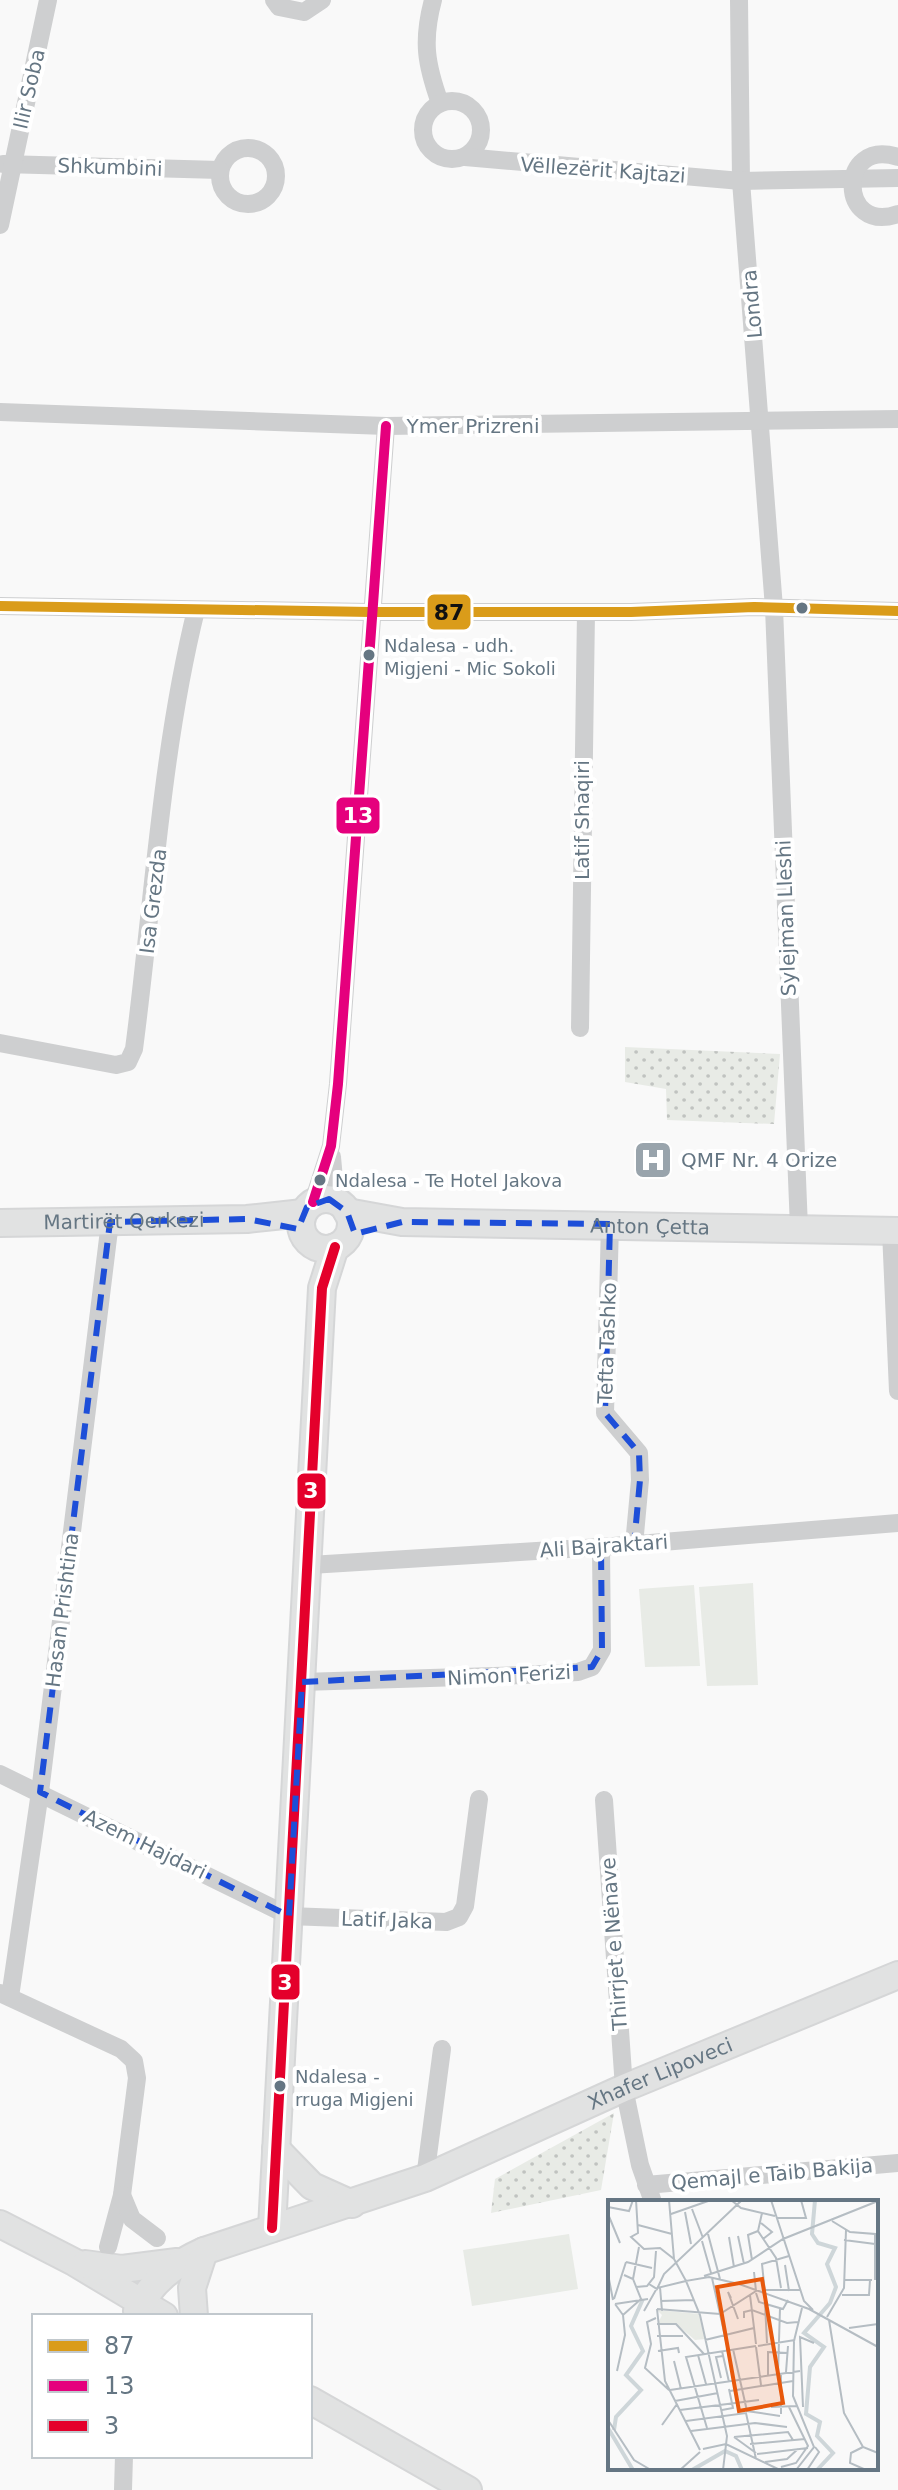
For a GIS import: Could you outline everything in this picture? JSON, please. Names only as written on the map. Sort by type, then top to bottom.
[{"type":"street","name":"Ilir Soba","points":[[0,225],[6,164],[48,0]]},
{"type":"street","points":[[274,0],[279,7],[304,12],[322,0]]},
{"type":"street","points":[[433,0],[424,39],[430,73],[440,103],[457,101],[469,106],[478,115],[482,128],[480,141],[465,157]]},
{"type":"street","name":"Londra","points":[[737,4],[741,181],[763,423],[774,608]]},
{"type":"street","name":"Vëllezërit Kajtazi","points":[[440,103],[432,107],[423,124],[426,144],[443,158],[465,157],[741,181],[898,178]]},
{"type":"street","points":[[898,157],[888,154],[870,156],[852,178],[854,199],[860,208],[878,217],[898,214]]},
{"type":"street","name":"Shkumbini","points":[[6,164],[220,170]]},
{"type":"street","name":"Ymer Prizreni","points":[[0,412],[386,426],[898,419]]},
{"type":"street","points":[[272,2228],[310,1565],[324,1223],[386,426]]},
{"type":"street","points":[[1,613],[196,610],[586,612],[774,608],[898,611]]},
{"type":"street","name":"Sylejman Lleshi","points":[[774,608],[799,1228]]},
{"type":"street","name":"Isa Grezda","points":[[0,1043],[116,1065],[128,1062],[134,1049],[172,745],[185,653],[196,610]]},
{"type":"street","name":"Latif Shaqiri","points":[[580,1028],[586,612]]},
{"type":"street","name":"Martirët Qerkezi","points":[[0,1223],[247,1219],[324,1223]]},
{"type":"street","name":"Hasan Prishtina","points":[[5,1995],[40,1792],[110,1222]]},
{"type":"street","name":"Anton Çetta","points":[[324,1223],[610,1224],[894,1231]]},
{"type":"street","name":"Tefta Tashko","points":[[610,1224],[605,1413],[639,1453],[640,1480],[634,1545]]},
{"type":"street","points":[[894,1231],[898,1391]]},
{"type":"street","name":"Ali Bajraktari","points":[[310,1565],[634,1545],[898,1523]]},
{"type":"street","name":"Nimon Ferizi","points":[[302,1682],[578,1672],[592,1667],[602,1650],[601,1547]]},
{"type":"street","name":"Azem Hajdari","points":[[0,1774],[289,1916]]},
{"type":"street","name":"Latif Jaka","points":[[289,1916],[446,1922],[459,1917],[465,1906],[479,1799]]},
{"type":"street","name":"Thirrjet e Nënave","points":[[604,1800],[624,2088],[650,2194]]},
{"type":"street","name":"Xhafer Lipoveci","points":[[140,2311],[150,2287],[194,2256],[425,2178],[624,2088],[898,1975]]},
{"type":"street","points":[[5,1995],[121,2049],[134,2061],[137,2078],[122,2195],[108,2247]]},
{"type":"street","points":[[425,2178],[442,2049]]},
{"type":"street","points":[[276,2149],[312,2186],[352,2204]]},
{"type":"street","name":"Qemajl e Taib Bakija","points":[[650,2194],[898,2163]]},
{"type":"street","points":[[122,2195],[132,2219],[157,2238]]},
{"type":"street","points":[[0,2224],[74,2262],[140,2311]]},
{"type":"street","points":[[0,2244],[140,2311]]},
{"type":"street","points":[[74,2262],[122,2269],[194,2256],[194,2314]]},
{"type":"street","points":[[312,2401],[463,2489]]},
{"type":"street","points":[[123,2490],[124,2458]]},
{"type":"highlighted area","points":[[329,1199],[347,1212],[355,1234],[402,1222],[610,1224],[605,1413],[639,1453],[640,1480],[634,1545],[601,1547],[602,1650],[592,1667],[302,1682],[289,1916],[40,1792],[110,1222],[247,1219],[298,1229],[307,1207]]},
{"type":"shaded area","points":[[625,1047],[780,1054],[774,1124],[667,1120],[666,1089],[625,1082]]},
{"type":"shaded area","points":[[753,1583],[758,1685],[707,1686],[699,1587]]},
{"type":"shaded area","points":[[694,1585],[700,1666],[645,1667],[639,1589]]},
{"type":"shaded area","points":[[614,2113],[601,2190],[491,2213],[495,2179]]},
{"type":"shaded area","points":[[569,2234],[578,2289],[472,2306],[463,2250]]},
{"type":"transit line","name":"13","points":[[313,1202],[331,1146],[338,1084],[386,426]]},
{"type":"transit line","name":"87","points":[[0,606],[370,612],[631,612],[754,607],[898,611]]},
{"type":"transit line","name":"3","points":[[272,2228],[322,1288],[335,1247]]},
{"type":"place","name":"Ndalesa - udh. Migjeni - Mic Sokoli","points":[[369,655]]},
{"type":"place","name":"QMF Nr. 4 Orize","points":[[653,1160]]},
{"type":"place","name":"Ndalesa - Te Hotel Jakova","points":[[320,1180]]},
{"type":"place","name":"Ndalesa - rruga Migjeni","points":[[280,2086]]}]
